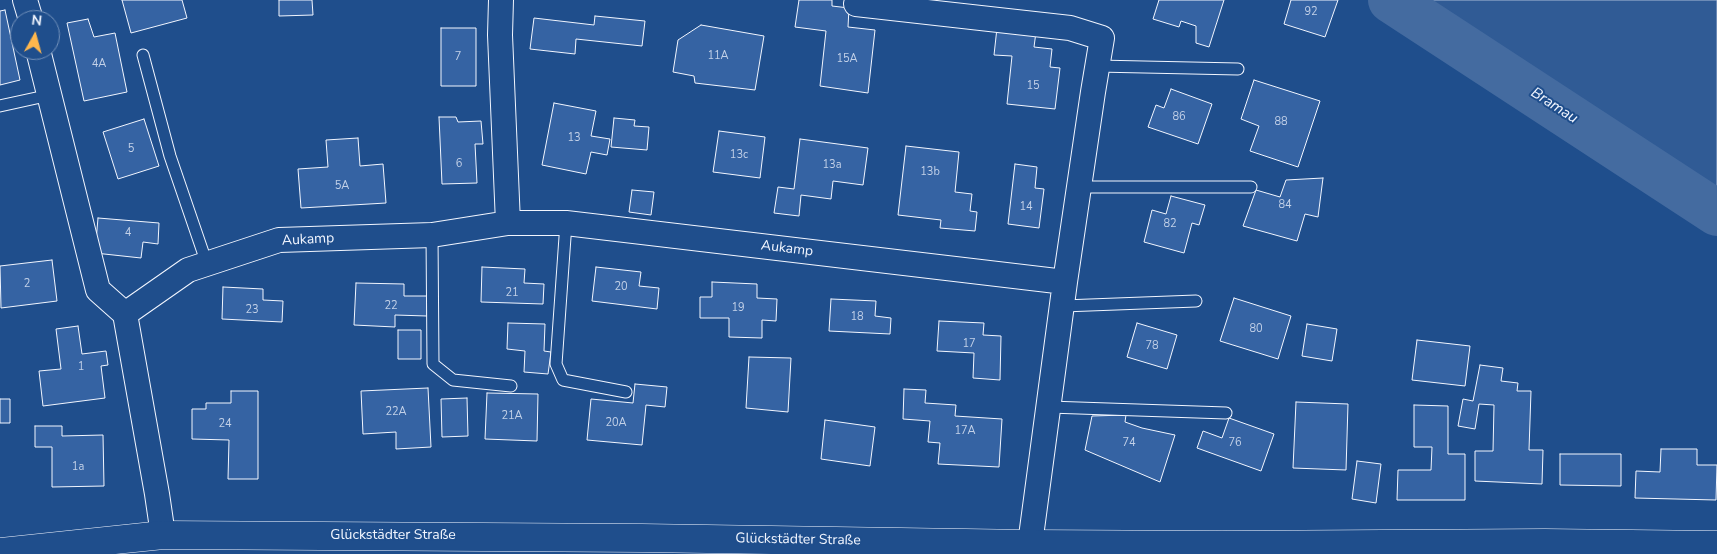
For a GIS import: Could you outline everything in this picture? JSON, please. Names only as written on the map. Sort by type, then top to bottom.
[{"type":"street","points":[[501,0],[500,35],[508,223]]},
{"type":"street","points":[[856,4],[1070,28],[1102,38],[1065,282],[1030,544]]},
{"type":"street","points":[[41,60],[98,290],[125,314],[158,494],[162,535]]},
{"type":"street","name":"Aukamp","points":[[125,314],[188,270],[279,240],[432,235],[508,223],[566,223],[1065,282]]},
{"type":"street","name":"Glückstädter Straße","points":[[0,552],[162,535],[642,542],[1544,548],[1717,545]]},
{"type":"lane","points":[[143,54],[170,156],[207,264]]},
{"type":"lane","points":[[1097,66],[1238,69]]},
{"type":"lane","points":[[0,106],[50,95]]},
{"type":"lane","points":[[1080,187],[1251,187]]},
{"type":"lane","points":[[566,223],[556,364],[562,380],[626,392]]},
{"type":"lane","points":[[432,235],[433,364],[454,380],[511,386]]},
{"type":"lane","points":[[1063,306],[1196,301]]},
{"type":"lane","points":[[1049,407],[1226,413]]},
{"type":"shaded area","points":[[1406,0],[1717,0],[1717,208],[1716,207]]},
{"type":"building","points":[[122,0],[182,0],[187,18],[131,33]]},
{"type":"building","points":[[279,0],[312,0],[313,15],[279,16]]},
{"type":"building","points":[[799,0],[832,0],[832,6],[849,8],[848,27],[875,30],[868,93],[820,86],[826,31],[795,27]]},
{"type":"building","points":[[1159,0],[1224,0],[1209,47],[1196,43],[1196,26],[1181,21],[1179,27],[1153,19]]},
{"type":"building","points":[[1291,0],[1338,0],[1325,37],[1284,24]]},
{"type":"building","points":[[5,10],[10,33],[10,60],[16,60],[20,80],[0,85],[0,11]]},
{"type":"building","points":[[595,16],[645,21],[642,46],[576,39],[575,54],[530,49],[534,18],[594,25]]},
{"type":"building","points":[[88,19],[94,37],[115,33],[127,92],[84,101],[67,23]]},
{"type":"building","points":[[701,25],[764,36],[755,90],[695,83],[694,76],[673,72],[678,40]]},
{"type":"building","points":[[441,28],[476,28],[476,86],[441,86]]},
{"type":"building","points":[[997,28],[1036,32],[1034,47],[1052,49],[1050,67],[1060,68],[1055,109],[1007,104],[1012,56],[994,55]]},
{"type":"building","points":[[1254,80],[1320,101],[1298,167],[1250,151],[1259,126],[1241,119]]},
{"type":"building","points":[[1171,89],[1212,104],[1198,144],[1148,127],[1156,105],[1164,108]]},
{"type":"building","points":[[554,103],[596,111],[591,136],[610,139],[607,155],[591,152],[586,174],[542,165]]},
{"type":"building","points":[[439,117],[456,117],[458,122],[481,121],[483,144],[475,144],[477,183],[442,184]]},
{"type":"building","points":[[614,118],[635,120],[634,126],[649,127],[647,150],[611,147]]},
{"type":"building","points":[[144,119],[159,166],[118,179],[103,132]]},
{"type":"building","points":[[719,131],[765,137],[760,178],[713,172]]},
{"type":"building","points":[[358,138],[360,166],[383,164],[386,203],[301,208],[298,169],[328,167],[326,140]]},
{"type":"building","points":[[800,139],[868,148],[863,185],[833,181],[831,199],[801,195],[799,216],[774,213],[778,187],[794,189]]},
{"type":"building","points":[[906,146],[959,152],[955,192],[972,194],[970,211],[977,212],[975,231],[940,228],[941,220],[898,215]]},
{"type":"building","points":[[1015,164],[1037,167],[1035,188],[1044,189],[1039,228],[1008,224]]},
{"type":"building","points":[[1323,178],[1318,217],[1305,214],[1297,241],[1243,226],[1256,190],[1280,197],[1286,180]]},
{"type":"building","points":[[632,190],[654,192],[651,215],[629,212]]},
{"type":"building","points":[[1171,196],[1205,205],[1199,225],[1192,223],[1184,253],[1144,242],[1152,210],[1166,214]]},
{"type":"building","points":[[98,218],[159,223],[158,244],[143,242],[141,258],[95,253]]},
{"type":"building","points":[[52,260],[57,301],[1,308],[0,266]]},
{"type":"building","points":[[482,267],[525,269],[524,283],[544,284],[543,304],[481,302]]},
{"type":"building","points":[[596,267],[641,272],[639,286],[659,288],[657,309],[592,301]]},
{"type":"building","points":[[712,282],[757,284],[757,298],[777,299],[776,321],[762,320],[762,338],[729,337],[729,318],[700,318],[700,297],[712,297]]},
{"type":"building","points":[[356,283],[404,284],[404,296],[427,296],[427,316],[395,315],[395,327],[354,325]]},
{"type":"building","points":[[223,287],[263,289],[263,300],[283,301],[282,322],[222,319]]},
{"type":"building","points":[[1234,298],[1291,316],[1278,359],[1220,341]]},
{"type":"building","points":[[831,299],[876,301],[875,316],[891,318],[890,334],[829,331]]},
{"type":"building","points":[[939,321],[984,323],[983,335],[1001,336],[1000,380],[973,378],[974,353],[937,351]]},
{"type":"building","points":[[508,323],[545,324],[544,351],[551,352],[548,374],[524,372],[525,351],[507,349]]},
{"type":"building","points":[[1137,323],[1177,335],[1167,369],[1127,357]]},
{"type":"building","points":[[1307,324],[1337,329],[1332,361],[1302,356]]},
{"type":"building","points":[[78,326],[82,354],[106,351],[108,365],[101,366],[105,398],[43,406],[39,371],[61,369],[56,329]]},
{"type":"building","points":[[398,330],[421,330],[421,359],[398,359]]},
{"type":"building","points":[[1417,340],[1470,346],[1465,386],[1412,380]]},
{"type":"building","points":[[749,357],[791,358],[788,412],[746,408]]},
{"type":"building","points":[[1480,365],[1503,368],[1501,381],[1518,383],[1517,391],[1531,391],[1529,450],[1543,450],[1542,484],[1475,481],[1475,451],[1493,451],[1494,405],[1479,404],[1475,429],[1458,426],[1463,399],[1473,401]]},
{"type":"building","points":[[635,384],[667,387],[665,407],[646,405],[642,445],[587,440],[591,399],[633,403]]},
{"type":"building","points":[[428,388],[431,447],[396,449],[396,432],[363,434],[361,391]]},
{"type":"building","points":[[904,389],[926,390],[925,403],[956,405],[955,416],[1002,419],[999,467],[938,464],[940,443],[928,442],[930,421],[903,419]]},
{"type":"building","points":[[231,391],[258,391],[258,479],[228,479],[229,440],[192,439],[192,409],[206,409],[206,403],[231,403]]},
{"type":"building","points":[[487,393],[538,394],[537,441],[485,439]]},
{"type":"building","points":[[467,398],[468,436],[442,437],[441,399]]},
{"type":"building","points":[[0,399],[10,399],[10,423],[0,423]]},
{"type":"building","points":[[1296,402],[1348,404],[1346,470],[1293,468]]},
{"type":"building","points":[[1414,405],[1448,406],[1448,454],[1465,454],[1465,500],[1397,500],[1398,470],[1431,470],[1432,447],[1414,447]]},
{"type":"building","points":[[1126,415],[1125,422],[1142,428],[1175,435],[1160,482],[1085,450],[1092,416]]},
{"type":"building","points":[[1229,418],[1274,434],[1261,471],[1197,448],[1203,431],[1222,438]]},
{"type":"building","points":[[825,420],[875,427],[870,466],[821,459]]},
{"type":"building","points":[[35,426],[62,426],[62,436],[103,435],[104,486],[52,487],[52,447],[35,447]]},
{"type":"building","points":[[1661,449],[1697,449],[1697,465],[1717,465],[1716,500],[1635,498],[1636,471],[1660,472]]},
{"type":"building","points":[[1560,454],[1621,454],[1621,486],[1560,485]]},
{"type":"building","points":[[1357,461],[1381,464],[1376,503],[1352,499]]},
{"type":"waterway","name":"Bramau","points":[[1391,0],[1717,213]]}]
